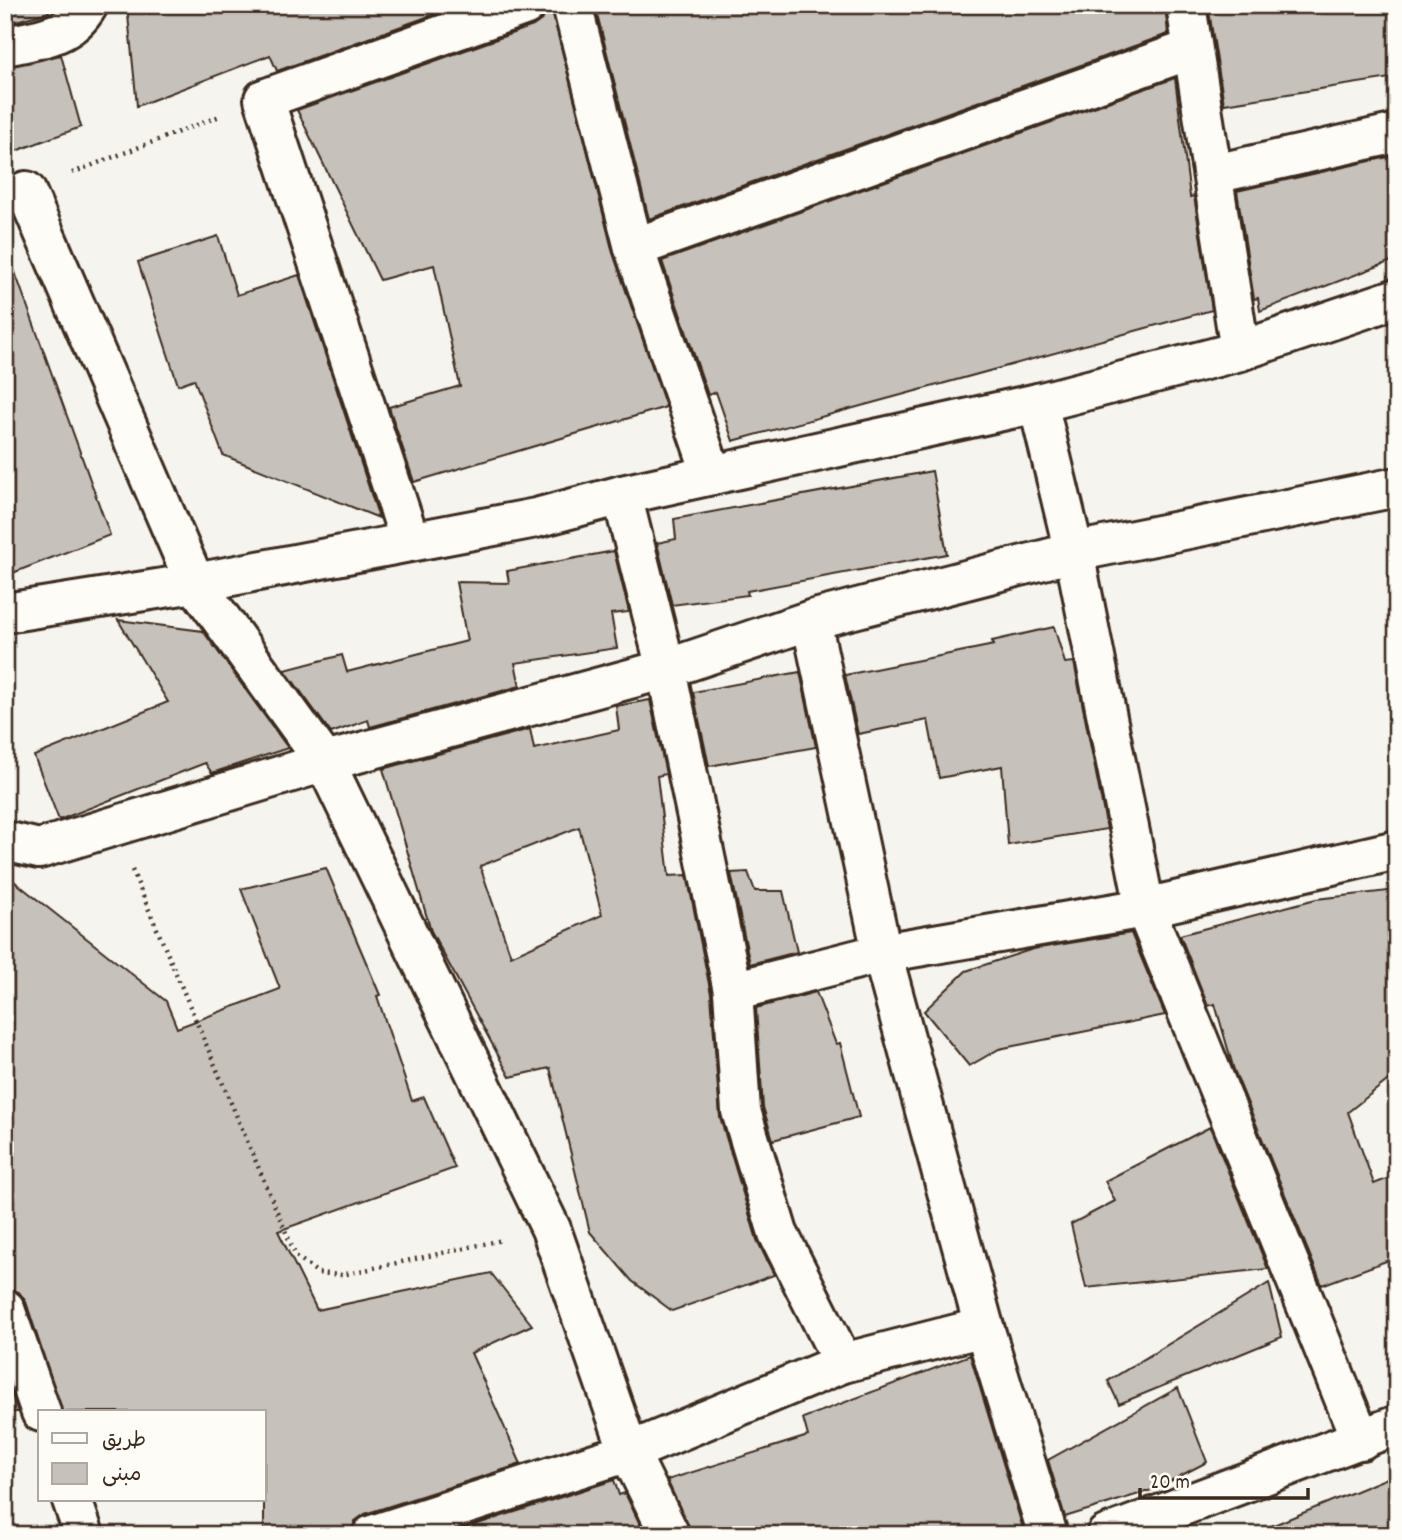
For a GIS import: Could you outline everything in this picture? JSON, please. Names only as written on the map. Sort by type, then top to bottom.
[{"type":"street","points":[[5,46],[53,36],[75,26],[88,5]]},
{"type":"street","points":[[410,541],[264,99],[526,5]]},
{"type":"street","points":[[572,5],[634,248],[712,475]]},
{"type":"street","points":[[1186,5],[1240,351]]},
{"type":"street","points":[[634,248],[1192,49]]},
{"type":"street","points":[[1214,174],[1397,133]]},
{"type":"street","points":[[26,191],[195,583],[325,762],[551,1229],[629,1452],[670,1535]]},
{"type":"street","points":[[5,613],[195,583],[536,518],[622,495],[1038,402],[1240,351],[1397,298]]},
{"type":"street","points":[[1038,402],[1074,552],[1145,908],[1361,1440]]},
{"type":"street","points":[[5,841],[38,849],[325,762],[666,669],[811,620],[1074,552],[1397,487]]},
{"type":"street","points":[[622,495],[666,669],[733,991],[741,1111],[778,1233],[843,1363]]},
{"type":"street","points":[[811,620],[882,953],[984,1327],[1048,1535]]},
{"type":"street","points":[[733,991],[882,953],[1145,908],[1397,850]]},
{"type":"street","points":[[5,1309],[40,1410]]},
{"type":"street","points":[[372,1535],[629,1452],[843,1363],[984,1327]]},
{"type":"street","points":[[1106,1535],[1397,1425]]},
{"type":"street","points":[[73,1502],[84,1535]]},
{"type":"path","points":[[26,191],[264,99]]},
{"type":"path","points":[[114,827],[296,1255],[318,1273],[342,1275],[551,1229]]},
{"type":"building","points":[[5,5],[47,5],[49,12],[5,24]]},
{"type":"building","points":[[127,5],[460,5],[277,71],[270,55],[137,106]]},
{"type":"building","points":[[547,5],[551,6],[613,253],[666,407],[414,482],[389,407],[460,386],[434,265],[380,280],[297,110],[533,26],[543,19]]},
{"type":"building","points":[[1165,5],[1168,34],[649,219],[595,6]]},
{"type":"building","points":[[1208,5],[1397,5],[1397,77],[1224,104]]},
{"type":"building","points":[[61,55],[81,127],[5,155],[5,67]]},
{"type":"building","points":[[1175,78],[1190,197],[1194,196],[1212,310],[733,441],[716,392],[708,395],[662,261]]},
{"type":"building","points":[[1397,155],[1397,259],[1260,311],[1258,298],[1254,299],[1237,191]]},
{"type":"building","points":[[218,236],[237,295],[299,275],[379,518],[223,455],[194,379],[178,385],[138,262]]},
{"type":"building","points":[[11,261],[110,535],[5,576],[5,262]]},
{"type":"building","points":[[932,471],[947,554],[747,591],[748,595],[672,605],[657,543],[676,539],[674,519]]},
{"type":"building","points":[[614,551],[629,612],[611,614],[617,648],[515,663],[520,686],[370,727],[368,720],[331,733],[285,670],[342,655],[347,672],[467,641],[456,582],[509,583],[507,571]]},
{"type":"building","points":[[118,620],[203,631],[288,748],[212,773],[205,763],[59,820],[34,756],[168,702]]},
{"type":"building","points":[[1054,627],[1065,663],[1074,662],[1107,829],[1008,845],[1002,766],[939,778],[928,720],[858,734],[845,675],[994,645],[992,641]]},
{"type":"building","points":[[800,672],[816,747],[709,766],[693,692]]},
{"type":"building","points":[[650,700],[666,774],[657,776],[669,876],[687,875],[711,994],[720,1117],[757,1240],[774,1275],[672,1311],[632,1281],[590,1232],[550,1068],[510,1077],[431,931],[383,769],[530,729],[534,749],[619,730],[616,706]],"holes":[[[579,827],[602,915],[511,956],[480,866]]]},
{"type":"building","points":[[326,868],[380,995],[377,996],[412,1101],[424,1097],[455,1168],[278,1231],[317,1310],[491,1273],[532,1325],[471,1353],[521,1464],[365,1514],[355,1521],[351,1535],[264,1535],[266,1410],[61,1410],[26,1302],[19,1292],[5,1288],[5,874],[166,1001],[177,1028],[280,989],[241,889]]},
{"type":"building","points":[[748,872],[755,891],[783,891],[797,952],[750,964],[731,873]]},
{"type":"building","points":[[1397,890],[1397,1073],[1348,1112],[1374,1184],[1397,1175],[1397,1257],[1322,1285],[1234,1070],[1215,1004],[1208,1006],[1180,935],[1316,899]]},
{"type":"building","points":[[1131,933],[1165,1015],[999,1049],[969,1066],[924,1011],[966,971],[1033,949]]},
{"type":"building","points":[[816,992],[836,1044],[840,1043],[859,1117],[773,1140],[763,1107],[756,1008]]},
{"type":"building","points":[[1210,1127],[1268,1269],[1086,1288],[1071,1224],[1115,1201],[1105,1181]]},
{"type":"building","points":[[1269,1283],[1282,1337],[1119,1404],[1108,1381]]},
{"type":"building","points":[[970,1355],[1025,1535],[692,1535],[667,1480],[808,1436],[803,1418]]},
{"type":"building","points":[[5,1376],[18,1412],[5,1412]]},
{"type":"building","points":[[1178,1388],[1207,1462],[1155,1489],[1065,1517],[1048,1460]]},
{"type":"building","points":[[1397,1474],[1397,1535],[1252,1534]]},
{"type":"building","points":[[614,1480],[619,1495],[625,1493],[645,1535],[444,1535]]}]
